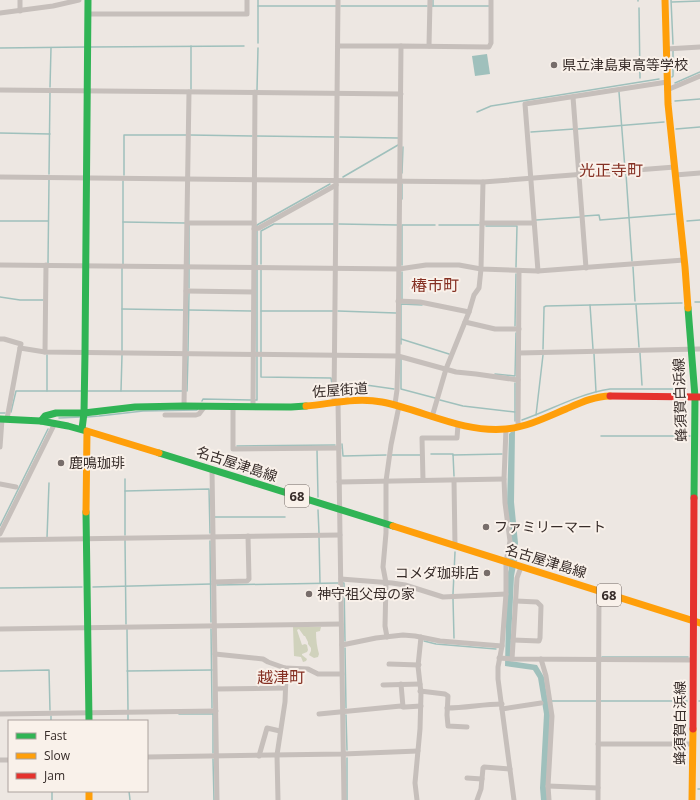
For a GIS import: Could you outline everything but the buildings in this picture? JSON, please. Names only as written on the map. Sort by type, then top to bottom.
[{"type":"main road","points":[[88,0],[84,416],[89,720]]},
{"type":"main road","name":"蜂須賀白浜線","points":[[665,0],[669,122],[697,397],[697,622],[693,660],[692,800]]},
{"type":"main road","name":"佐屋街道","points":[[3,419],[41,421],[45,416],[56,413],[84,416],[135,407],[233,406],[253,402],[291,407],[336,401],[371,400],[397,405],[458,425],[476,429],[506,429],[541,420],[582,402],[603,396],[697,397]]},
{"type":"main road","name":"名古屋津島線","points":[[41,421],[85,430],[112,438],[697,622]]},
{"type":"street","points":[[20,0],[20,10]]},
{"type":"street","points":[[0,13],[53,6],[79,0]]},
{"type":"street","points":[[88,14],[247,14],[247,0]]},
{"type":"street","points":[[338,0],[335,356],[339,448],[344,800]]},
{"type":"street","points":[[429,46],[430,0]]},
{"type":"street","points":[[338,46],[489,47],[491,43],[491,0]]},
{"type":"street","points":[[387,636],[385,626],[386,583],[383,567],[386,533],[386,481],[397,405],[401,46]]},
{"type":"street","points":[[666,49],[700,47]]},
{"type":"street","points":[[667,90],[700,76]]},
{"type":"street","points":[[538,271],[525,104],[667,82]]},
{"type":"street","points":[[0,90],[401,94]]},
{"type":"street","points":[[184,406],[189,92]]},
{"type":"street","points":[[253,402],[256,355],[254,292],[256,267],[254,180],[255,92]]},
{"type":"street","points":[[573,97],[586,268]]},
{"type":"street","points":[[0,176],[254,180],[336,183],[399,181],[483,182],[674,167]]},
{"type":"street","points":[[675,175],[700,173]]},
{"type":"street","points":[[432,417],[446,370],[469,312],[474,295],[479,288],[482,269],[483,182]]},
{"type":"street","points":[[187,223],[256,227],[336,183]]},
{"type":"street","points":[[482,223],[534,223]]},
{"type":"street","points":[[0,265],[399,269],[426,265],[459,264],[482,269],[538,271],[684,260]]},
{"type":"street","points":[[45,352],[46,265]]},
{"type":"street","points":[[518,426],[519,271]]},
{"type":"street","points":[[186,291],[254,292]]},
{"type":"street","points":[[398,301],[420,302],[469,312]]},
{"type":"street","points":[[465,322],[495,329],[519,329]]},
{"type":"street","points":[[0,339],[21,344],[3,419],[0,447]]},
{"type":"street","points":[[20,348],[45,352],[85,353],[398,356],[446,370],[518,380]]},
{"type":"street","points":[[519,353],[700,349]]},
{"type":"street","points":[[165,415],[196,415],[201,412],[205,406]]},
{"type":"street","points":[[233,406],[233,449],[339,448]]},
{"type":"street","points":[[0,534],[55,423]]},
{"type":"street","points":[[423,480],[422,438],[457,438],[458,425]]},
{"type":"street","points":[[506,429],[504,479],[505,503],[510,541],[506,562],[506,594],[498,679],[514,800]]},
{"type":"street","points":[[212,470],[217,800]]},
{"type":"street","points":[[339,482],[504,479]]},
{"type":"street","points":[[454,480],[455,546]]},
{"type":"street","points":[[0,484],[16,486]]},
{"type":"street","points":[[0,540],[340,535]]},
{"type":"street","points":[[214,582],[247,581],[249,579],[248,536]]},
{"type":"street","points":[[511,659],[517,578],[520,567]]},
{"type":"street","points":[[341,579],[405,585],[443,597],[506,594]]},
{"type":"street","points":[[598,800],[599,591]]},
{"type":"street","points":[[513,640],[539,641],[540,638],[541,606],[537,602],[516,601]]},
{"type":"street","points":[[0,629],[341,624]]},
{"type":"street","points":[[342,645],[387,636],[403,635],[440,641],[502,646]]},
{"type":"street","points":[[417,800],[415,783],[421,706],[418,665],[421,637]]},
{"type":"street","points":[[215,654],[263,659],[285,668],[308,669],[318,674],[342,674]]},
{"type":"street","points":[[500,658],[693,660]]},
{"type":"street","points":[[541,659],[546,676],[552,716],[548,786],[549,800]]},
{"type":"street","points":[[389,664],[418,665]]},
{"type":"street","points":[[278,800],[277,756],[285,702],[285,668]]},
{"type":"street","points":[[401,684],[403,707]]},
{"type":"street","points":[[383,685],[420,684]]},
{"type":"street","points":[[216,689],[285,688]]},
{"type":"street","points":[[420,691],[445,694],[448,696],[448,726],[466,727]]},
{"type":"street","points":[[448,708],[489,704],[502,706],[541,703]]},
{"type":"street","points":[[319,714],[421,706]]},
{"type":"street","points":[[0,714],[216,711]]},
{"type":"street","points":[[259,756],[267,728],[280,731]]},
{"type":"street","points":[[598,744],[693,744]]},
{"type":"street","points":[[148,758],[277,756],[418,751]]},
{"type":"street","points":[[478,800],[484,767],[510,769]]},
{"type":"street","points":[[467,778],[482,779]]},
{"type":"street","points":[[548,786],[598,788]]},
{"type":"green space","points":[[293,627],[321,627],[320,631],[316,632],[319,654],[318,657],[314,658],[309,655],[311,648],[305,636],[299,629],[297,630],[302,645],[307,645],[308,650],[302,655],[307,659],[303,662],[301,657],[294,656]]},
{"type":"water","points":[[487,54],[490,74],[475,76],[472,56]]},
{"type":"water","points":[[515,431],[514,502],[518,543],[514,576],[510,661],[537,665],[544,677],[550,714],[547,800],[541,800],[540,788],[544,714],[538,678],[533,670],[505,666],[507,575],[509,569],[507,557],[511,543],[507,504],[509,434]]},
{"type":"waterway","points":[[258,0],[258,43]]},
{"type":"waterway","points":[[433,0],[433,6]]},
{"type":"waterway","points":[[671,0],[673,44]]},
{"type":"waterway","points":[[672,2],[700,1]]},
{"type":"waterway","points":[[258,6],[336,6]]},
{"type":"waterway","points":[[341,6],[427,6]]},
{"type":"waterway","points":[[432,6],[489,6]]},
{"type":"waterway","points":[[639,8],[640,78]]},
{"type":"waterway","points":[[191,46],[191,89]]},
{"type":"waterway","points":[[91,47],[244,46]]},
{"type":"waterway","points":[[0,48],[85,47]]},
{"type":"waterway","points":[[50,87],[51,48]]},
{"type":"waterway","points":[[257,90],[258,48]]},
{"type":"waterway","points":[[672,77],[673,51]]},
{"type":"waterway","points":[[675,83],[700,72]]},
{"type":"waterway","points":[[477,112],[491,106],[659,79]]},
{"type":"waterway","points":[[49,174],[50,92]]},
{"type":"waterway","points":[[619,92],[625,169]]},
{"type":"waterway","points":[[675,101],[700,99]]},
{"type":"waterway","points":[[578,129],[664,122]]},
{"type":"waterway","points":[[676,129],[700,127]]},
{"type":"waterway","points":[[531,132],[574,129]]},
{"type":"waterway","points":[[0,133],[50,134]]},
{"type":"waterway","points":[[124,175],[124,135],[186,135]]},
{"type":"waterway","points":[[190,135],[252,136]]},
{"type":"waterway","points":[[256,136],[334,137]]},
{"type":"waterway","points":[[340,137],[398,138]]},
{"type":"waterway","points":[[343,177],[398,145]]},
{"type":"waterway","points":[[402,173],[403,147]]},
{"type":"waterway","points":[[626,174],[632,261]]},
{"type":"waterway","points":[[48,263],[49,180]]},
{"type":"waterway","points":[[123,181],[123,264]]},
{"type":"waterway","points":[[257,265],[257,225],[330,184]]},
{"type":"waterway","points":[[402,184],[402,199]]},
{"type":"waterway","points":[[584,216],[599,215],[600,220],[675,214]]},
{"type":"waterway","points":[[536,220],[580,217]]},
{"type":"waterway","points":[[687,221],[700,220]]},
{"type":"waterway","points":[[0,221],[48,221]]},
{"type":"waterway","points":[[123,222],[185,223]]},
{"type":"waterway","points":[[261,264],[261,231],[274,224],[334,224]]},
{"type":"waterway","points":[[339,224],[397,225]]},
{"type":"waterway","points":[[189,225],[189,265]]},
{"type":"waterway","points":[[402,225],[435,225]]},
{"type":"waterway","points":[[439,225],[479,225]]},
{"type":"waterway","points":[[402,226],[402,265]]},
{"type":"waterway","points":[[486,226],[517,226],[516,267]]},
{"type":"waterway","points":[[633,267],[635,301]]},
{"type":"waterway","points":[[122,268],[122,351]]},
{"type":"waterway","points":[[189,269],[189,288]]},
{"type":"waterway","points":[[255,400],[257,400],[257,269]]},
{"type":"waterway","points":[[261,269],[261,353]]},
{"type":"waterway","points":[[402,272],[402,299]]},
{"type":"waterway","points":[[515,326],[516,274]]},
{"type":"waterway","points":[[188,351],[189,293]]},
{"type":"waterway","points":[[0,297],[20,300],[43,300]]},
{"type":"waterway","points":[[695,302],[700,302]]},
{"type":"waterway","points":[[543,349],[544,307],[546,306],[682,303]]},
{"type":"waterway","points":[[401,344],[401,304],[422,305]]},
{"type":"waterway","points":[[590,305],[593,349]]},
{"type":"waterway","points":[[636,305],[639,347]]},
{"type":"waterway","points":[[122,309],[184,310]]},
{"type":"waterway","points":[[189,310],[251,311]]},
{"type":"waterway","points":[[261,311],[333,311]]},
{"type":"waterway","points":[[338,311],[396,313]]},
{"type":"waterway","points":[[495,374],[515,376],[516,333]]},
{"type":"waterway","points":[[401,339],[449,354]]},
{"type":"waterway","points":[[640,353],[642,385]]},
{"type":"waterway","points":[[594,354],[596,392]]},
{"type":"waterway","points":[[47,355],[47,391]]},
{"type":"waterway","points":[[88,391],[121,391],[122,355]]},
{"type":"waterway","points":[[536,415],[543,355]]},
{"type":"waterway","points":[[187,391],[188,356]]},
{"type":"waterway","points":[[261,357],[261,377],[331,378],[332,384]]},
{"type":"waterway","points":[[401,359],[401,389],[435,398]]},
{"type":"waterway","points":[[515,383],[515,421]]},
{"type":"waterway","points":[[337,384],[366,385],[394,389]]},
{"type":"waterway","points":[[522,420],[576,398],[598,391],[610,389],[687,389]]},
{"type":"waterway","points":[[11,412],[16,391],[81,391]]},
{"type":"waterway","points":[[121,391],[182,391]]},
{"type":"waterway","points":[[202,401],[203,399],[251,400]]},
{"type":"waterway","points":[[440,400],[463,406],[515,412]]},
{"type":"waterway","points":[[87,417],[143,411],[197,410],[198,408]]},
{"type":"waterway","points":[[0,413],[5,413]]},
{"type":"waterway","points":[[59,418],[81,417]]},
{"type":"waterway","points":[[0,526],[48,429]]},
{"type":"waterway","points":[[601,436],[690,436]]},
{"type":"waterway","points":[[342,444],[343,456],[386,455]]},
{"type":"waterway","points":[[237,446],[335,445]]},
{"type":"waterway","points":[[317,450],[318,497]]},
{"type":"waterway","points":[[431,454],[453,454],[454,476]]},
{"type":"waterway","points":[[453,455],[502,454]]},
{"type":"waterway","points":[[391,455],[420,455]]},
{"type":"waterway","points":[[125,479],[125,491]]},
{"type":"waterway","points":[[47,538],[49,483]]},
{"type":"waterway","points":[[125,535],[125,491],[209,489],[210,533]]},
{"type":"waterway","points":[[318,510],[319,533]]},
{"type":"waterway","points":[[215,517],[285,517]]},
{"type":"waterway","points":[[319,537],[320,583]]},
{"type":"waterway","points":[[125,540],[126,624]]},
{"type":"waterway","points":[[210,541],[211,622]]},
{"type":"waterway","points":[[453,594],[455,552]]},
{"type":"waterway","points":[[217,585],[338,583]]},
{"type":"waterway","points":[[343,583],[345,641]]},
{"type":"waterway","points":[[93,587],[211,584]]},
{"type":"waterway","points":[[0,588],[82,587]]},
{"type":"waterway","points":[[453,599],[454,638]]},
{"type":"waterway","points":[[127,629],[128,710]]},
{"type":"waterway","points":[[211,629],[212,708]]},
{"type":"waterway","points":[[424,641],[436,644],[496,649]]},
{"type":"waterway","points":[[345,648],[346,708]]},
{"type":"waterway","points":[[602,657],[688,657]]},
{"type":"waterway","points":[[0,671],[49,670],[50,710]]},
{"type":"waterway","points":[[127,671],[212,670]]},
{"type":"waterway","points":[[552,701],[596,701]]},
{"type":"waterway","points":[[601,701],[687,701]]},
{"type":"waterway","points":[[213,713],[213,753]]},
{"type":"waterway","points":[[128,714],[128,720]]},
{"type":"waterway","points":[[179,714],[213,714]]},
{"type":"waterway","points":[[346,715],[347,750]]},
{"type":"waterway","points":[[347,758],[347,800]]},
{"type":"waterway","points":[[213,759],[214,800]]},
{"type":"waterway","points":[[52,792],[52,800]]},
{"type":"waterway","points":[[129,792],[130,800]]},
{"type":"traffic: fast","points":[[82,429],[84,413],[85,353],[88,0]]},
{"type":"traffic: fast","points":[[688,308],[695,397],[694,498]]},
{"type":"traffic: fast","points":[[0,419],[41,421],[45,416],[56,413],[84,413],[135,407],[306,406]]},
{"type":"traffic: fast","points":[[41,421],[86,431]]},
{"type":"traffic: fast","points":[[159,453],[393,526]]},
{"type":"traffic: fast","points":[[86,512],[89,720]]},
{"type":"traffic: slow","points":[[665,0],[668,104],[688,308]]},
{"type":"traffic: slow","points":[[306,406],[363,400],[382,402],[474,428],[506,429],[537,421],[588,400],[610,396]]},
{"type":"traffic: slow","points":[[86,512],[87,431],[159,453]]},
{"type":"traffic: slow","points":[[393,526],[700,623]]},
{"type":"traffic: slow","points":[[692,800],[693,729]]},
{"type":"traffic: slow","points":[[89,792],[89,800]]},
{"type":"traffic: jam","points":[[610,396],[700,397]]},
{"type":"traffic: jam","points":[[693,729],[694,498]]},
{"type":"place","name":"県立津島東高等学校","points":[[554,65]]},
{"type":"place","name":"鹿鳴珈琲","points":[[61,463]]},
{"type":"place","name":"ファミリーマート","points":[[486,527]]},
{"type":"place","name":"コメダ珈琲店","points":[[487,573]]},
{"type":"place","name":"神守祖父母の家","points":[[309,594]]},
{"type":"district","name":"光正寺町","points":[[611,170]]},
{"type":"district","name":"椿市町","points":[[435,285]]},
{"type":"district","name":"越津町","points":[[281,677]]}]
